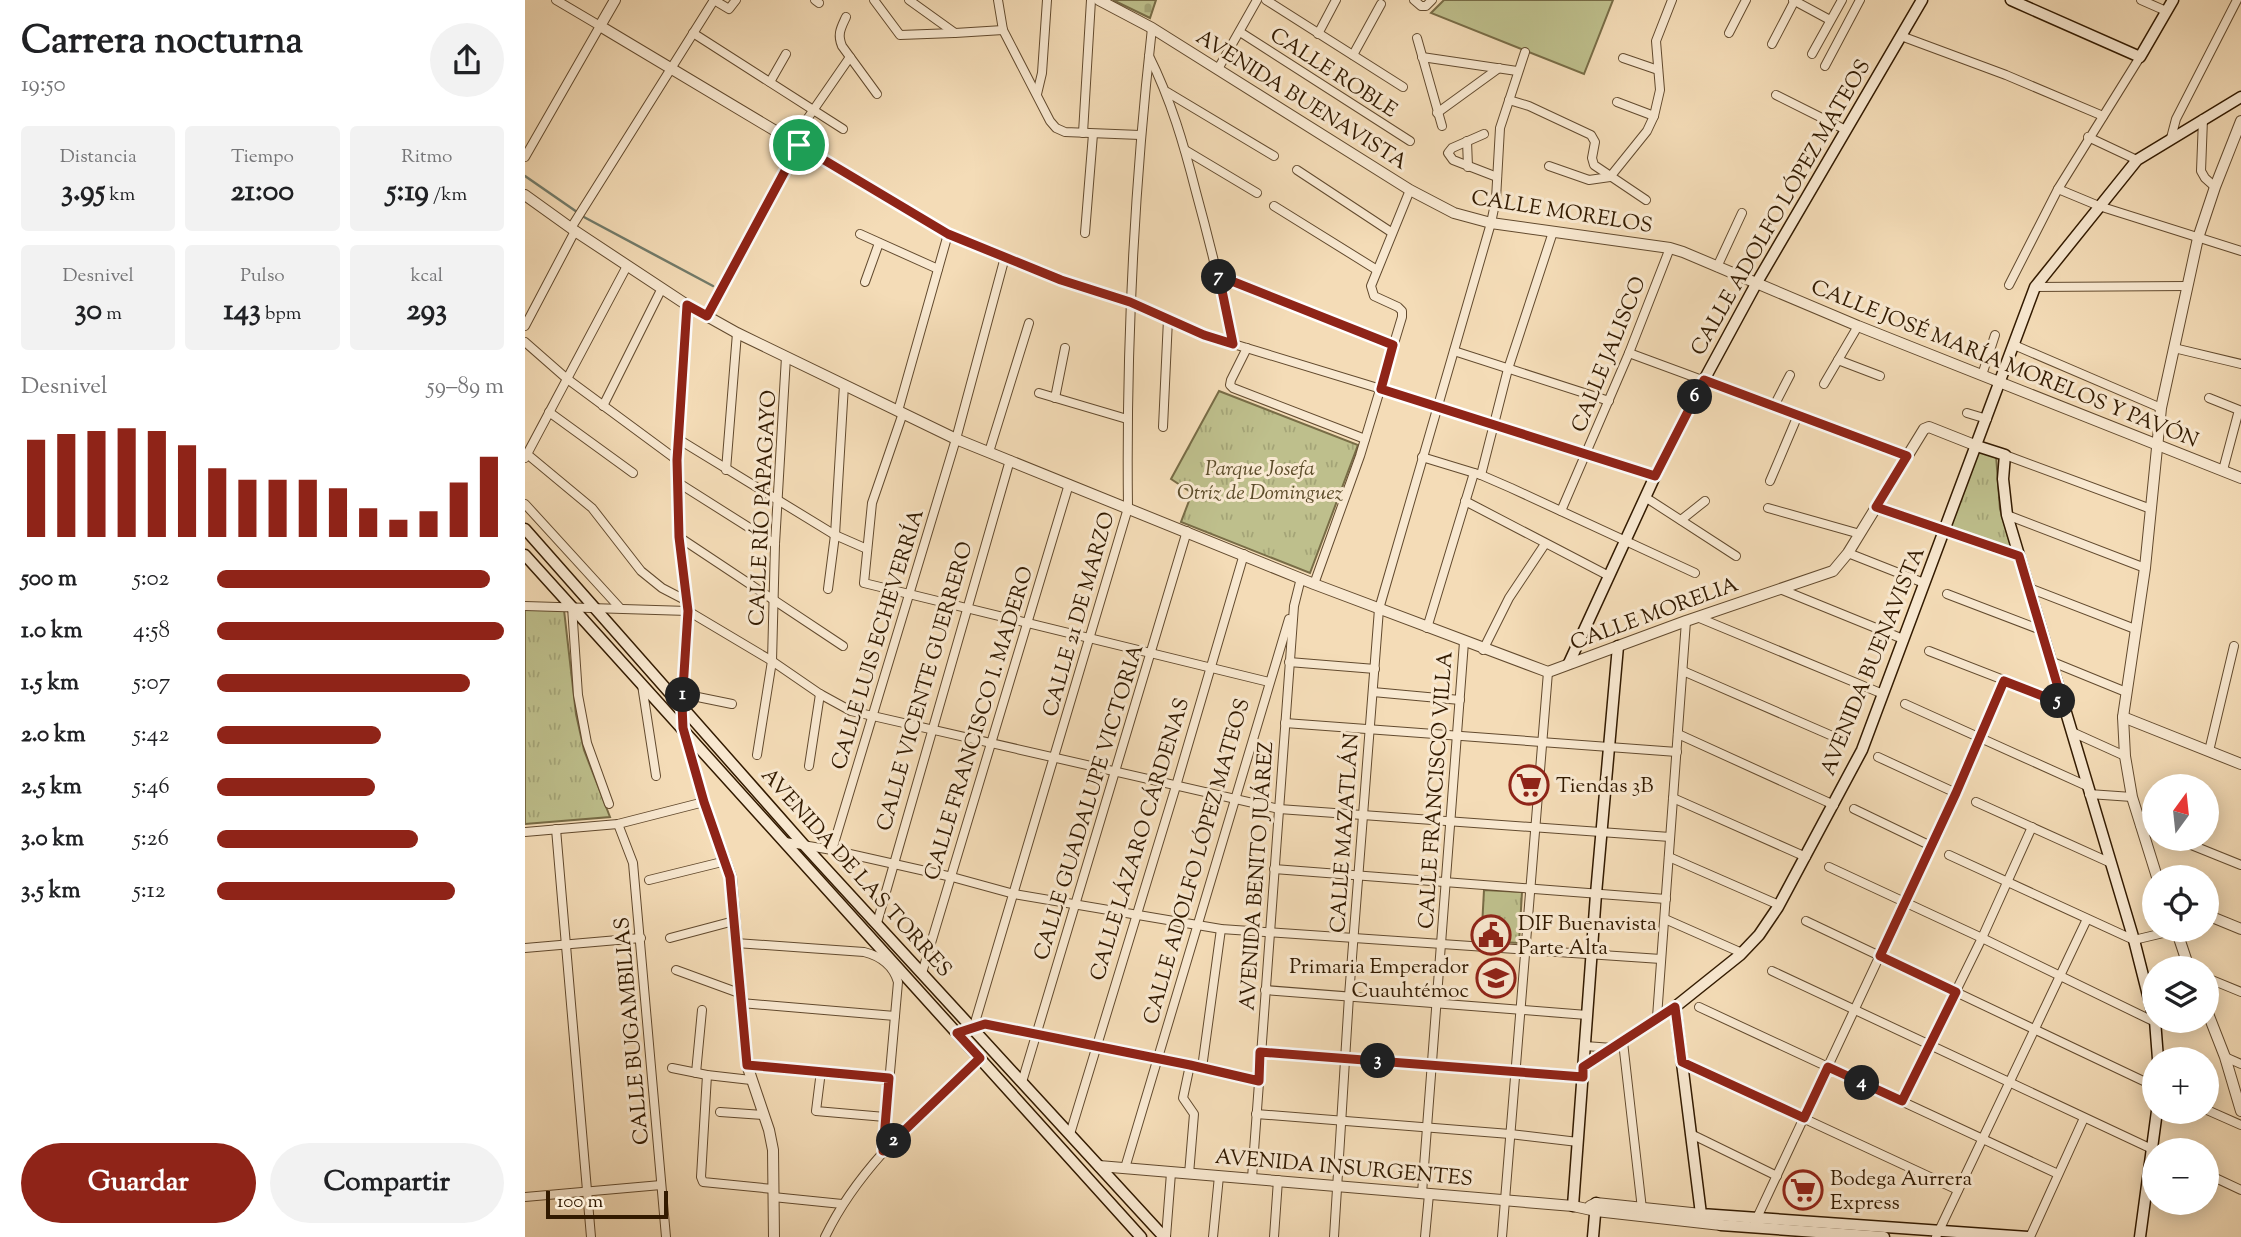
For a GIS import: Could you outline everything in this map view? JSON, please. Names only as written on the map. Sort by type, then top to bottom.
[{"type":"main road","name":"CALLE ADOLFO LÓPEZ MATEOS","points":[[1569,663],[1655,476],[1704,380],[1756,284],[1922,0]]},
{"type":"main road","points":[[2011,0],[2140,57],[2173,0]]},
{"type":"main road","name":"AVENIDA BUENAVISTA","points":[[1675,1007],[1742,953],[1759,935],[1806,857],[1862,750],[2035,287],[2137,160],[2241,97]]},
{"type":"main road","points":[[1977,446],[2005,455],[2003,479],[2007,515],[2142,971]]},
{"type":"main road","name":"AVENIDA DE LAS TORRES","points":[[525,529],[594,607],[682,699],[804,845],[1165,1237]]},
{"type":"main road","name":"AVENIDA DE LAS TORRES","points":[[525,555],[1141,1237]]},
{"type":"main road","points":[[1573,1206],[1618,646]]},
{"type":"main road","points":[[1675,1007],[1701,1214]]},
{"type":"main road","points":[[1593,1208],[1593,1237]]},
{"type":"main road","name":"AVENIDA INSURGENTES","points":[[1701,1214],[1722,1220],[1755,1223],[2029,1237]]},
{"type":"main road","points":[[2140,1237],[2143,1215]]},
{"type":"main road","points":[[1720,1237],[1722,1220]]},
{"type":"main road","name":"AVENIDA INSURGENTES","points":[[1755,1223],[1784,1233],[1884,1237]]},
{"type":"street","points":[[556,0],[948,234],[1061,280],[1130,302],[1204,335],[1655,476]]},
{"type":"street","points":[[525,157],[615,0]]},
{"type":"street","points":[[525,326],[576,222],[714,0],[729,9],[736,0]]},
{"type":"street","points":[[874,0],[899,35],[1003,30]]},
{"type":"street","points":[[909,0],[955,33]]},
{"type":"street","points":[[997,0],[1003,30],[1056,128],[1065,132],[1088,134],[1140,135]]},
{"type":"street","points":[[1037,95],[1042,73],[1047,0]]},
{"type":"street","points":[[1086,233],[1091,0]]},
{"type":"street","name":"AVENIDA BUENAVISTA","points":[[1099,0],[1152,28],[1410,190]]},
{"type":"street","points":[[1218,69],[1257,0]]},
{"type":"street","points":[[1266,0],[1403,87]]},
{"type":"street","points":[[1318,34],[1336,0]]},
{"type":"street","points":[[1414,0],[1421,6],[1431,0]]},
{"type":"street","points":[[1549,166],[1589,180],[1609,177],[1647,131],[1654,116],[1660,90],[1656,41],[1672,0]]},
{"type":"street","points":[[1729,33],[1746,0]]},
{"type":"street","points":[[1772,44],[1794,0],[1831,20]]},
{"type":"street","points":[[1812,54],[1842,0]]},
{"type":"street","points":[[1825,66],[1860,0]]},
{"type":"street","points":[[2141,0],[2166,11]]},
{"type":"street","points":[[2171,138],[2176,119],[2237,0]]},
{"type":"street","points":[[1353,55],[1381,4]]},
{"type":"street","points":[[846,17],[839,38],[877,94]]},
{"type":"street","name":"CALLE 21 DE MARZO","points":[[973,1029],[1128,508],[1130,302],[1140,135],[1152,28]]},
{"type":"street","name":"CALLE ROBLE","points":[[1240,32],[1410,141]]},
{"type":"street","points":[[693,33],[843,129]]},
{"type":"street","points":[[1901,36],[2006,75],[2102,116]]},
{"type":"street","points":[[1417,38],[1442,126]]},
{"type":"street","name":"CALLE MAZATLÁN","points":[[1334,1237],[1349,996],[1379,610],[1491,223],[1500,128],[1525,52]]},
{"type":"street","points":[[770,82],[786,54]]},
{"type":"street","points":[[1149,56],[1167,92],[1185,150],[1219,276],[1233,344]]},
{"type":"street","points":[[707,316],[813,110],[850,57]]},
{"type":"street","points":[[1422,57],[1517,71]]},
{"type":"street","points":[[2009,285],[2058,188],[2140,57]]},
{"type":"street","points":[[1623,58],[1658,70]]},
{"type":"street","points":[[1437,113],[1499,68]]},
{"type":"street","points":[[1167,92],[1274,156]]},
{"type":"street","points":[[1776,95],[1846,130]]},
{"type":"street","points":[[1509,100],[1529,106],[1591,135],[1595,142],[1592,161],[1609,177],[1646,200]]},
{"type":"street","points":[[1617,102],[1654,116]]},
{"type":"street","points":[[2203,119],[2201,171],[2215,187]]},
{"type":"street","points":[[2153,865],[2132,797],[2125,756],[2123,718],[2126,692],[2145,568],[2161,408],[2198,239],[2241,121]]},
{"type":"street","points":[[1484,134],[1452,148],[1448,153],[1453,160],[1497,177]]},
{"type":"street","points":[[2088,137],[2137,160]]},
{"type":"street","points":[[1467,141],[1468,167]]},
{"type":"street","points":[[1185,150],[1257,193]]},
{"type":"street","points":[[1297,170],[1391,232]]},
{"type":"street","points":[[2058,188],[2099,206],[2241,251]]},
{"type":"street","points":[[1314,584],[1366,439],[1402,317],[1402,311],[1398,307],[1374,296],[1371,291],[1391,232],[1410,190]]},
{"type":"street","name":"CALLE MORELOS","points":[[1410,190],[1454,213],[1491,223],[1670,248],[1717,267]]},
{"type":"street","points":[[525,195],[576,222],[627,266],[687,305],[737,333],[956,439],[1379,610],[1548,673],[1502,1237]]},
{"type":"street","points":[[1274,206],[1377,270]]},
{"type":"street","points":[[1717,267],[1742,213]]},
{"type":"street","points":[[1427,628],[1465,501],[1494,425],[1508,369],[1553,232]]},
{"type":"street","points":[[860,234],[938,269]]},
{"type":"street","points":[[948,234],[901,412],[872,503],[864,583],[1269,682]]},
{"type":"street","points":[[865,282],[879,243]]},
{"type":"street","name":"CALLE JALISCO","points":[[1561,511],[1629,353],[1670,248]]},
{"type":"street","name":"CALLE LUIS ECHEVERRÍA","points":[[832,850],[907,594],[956,439],[1005,257]]},
{"type":"street","points":[[627,266],[526,456],[593,508],[641,571],[662,588],[843,708],[871,717],[1279,809],[1670,838]]},
{"type":"street","name":"CALLE JOSÉ MARÍA MORELOS Y PAVÓN","points":[[1717,267],[2241,478]]},
{"type":"street","points":[[1219,276],[1393,345]]},
{"type":"street","points":[[2035,287],[2187,286]]},
{"type":"street","points":[[603,406],[662,288]]},
{"type":"street","points":[[687,305],[677,460],[679,537],[687,606],[683,728],[704,802],[726,861],[733,891],[747,1065],[773,1150],[774,1237]]},
{"type":"street","points":[[1163,427],[1168,319]]},
{"type":"street","points":[[989,452],[1029,323]]},
{"type":"street","points":[[1824,384],[1858,326]]},
{"type":"street","points":[[726,470],[737,333]]},
{"type":"street","points":[[1982,375],[1995,335]]},
{"type":"street","points":[[525,342],[566,378],[677,460]]},
{"type":"street","points":[[2014,345],[2161,408]]},
{"type":"street","points":[[1055,398],[1065,348]]},
{"type":"street","points":[[1247,348],[1230,385],[1366,439]]},
{"type":"street","points":[[2174,348],[2241,365]]},
{"type":"street","points":[[1454,351],[1609,401]]},
{"type":"street","points":[[1629,353],[1907,456]]},
{"type":"street","name":"CALLE RÍO PAPAGAYO","points":[[757,754],[772,661],[775,544],[786,357]]},
{"type":"street","points":[[1838,360],[1880,376]]},
{"type":"street","points":[[1774,406],[1790,375]]},
{"type":"street","points":[[828,589],[835,536],[844,385]]},
{"type":"street","points":[[1039,393],[1127,419]]},
{"type":"street","points":[[2209,398],[2239,410],[2239,424],[2223,470]]},
{"type":"street","points":[[549,412],[633,473]]},
{"type":"street","points":[[1967,413],[1987,419]]},
{"type":"street","points":[[1770,481],[1798,415]]},
{"type":"street","points":[[1924,583],[1848,553],[1927,427],[1977,446]]},
{"type":"street","points":[[678,439],[778,503],[835,536],[867,549]]},
{"type":"street","points":[[2005,455],[2151,509]]},
{"type":"street","points":[[1422,457],[1477,474],[1695,573]]},
{"type":"street","name":"CALLE VICENTE GUERRERO","points":[[877,923],[965,609],[1010,460]]},
{"type":"street","points":[[677,482],[775,544]]},
{"type":"street","name":"CALLE FRANCISCO I. MADERO","points":[[922,973],[1069,484]]},
{"type":"street","points":[[1645,497],[1736,556]]},
{"type":"street","points":[[1465,501],[1609,576]]},
{"type":"street","points":[[1681,520],[1705,501]]},
{"type":"street","points":[[525,504],[620,608]]},
{"type":"street","points":[[1876,507],[2019,556]]},
{"type":"street","points":[[1768,508],[1860,534]]},
{"type":"street","points":[[2007,515],[2145,568]]},
{"type":"street","name":"CALLE GUADALUPE VICTORIA","points":[[1022,1082],[1187,531]]},
{"type":"street","points":[[679,537],[843,646]]},
{"type":"street","points":[[1483,650],[1509,598],[1545,544]]},
{"type":"street","name":"CALLE MORELIA","points":[[1548,673],[1569,663],[1838,568],[1848,553]]},
{"type":"street","name":"CALLE LÁZARO CÁRDENAS","points":[[1070,1134],[1244,554]]},
{"type":"street","name":"AVENIDA BENITO JUÁREZ","points":[[1252,1178],[1289,662],[1294,606],[1301,578]]},
{"type":"street","points":[[2029,588],[2135,629]]},
{"type":"street","points":[[1780,589],[1903,639]]},
{"type":"street","points":[[1947,594],[2041,630]]},
{"type":"street","points":[[525,606],[687,606]]},
{"type":"street","name":"CALLE ADOLFO LÓPEZ MATEOS","points":[[1125,1168],[1294,606]]},
{"type":"street","points":[[572,607],[578,695],[587,743],[609,804]]},
{"type":"street","points":[[1697,617],[1883,694]]},
{"type":"street","points":[[1657,1017],[1686,621]]},
{"type":"street","name":"CALLE FRANCISCO VILLA","points":[[1425,1237],[1427,1128],[1464,642]]},
{"type":"street","points":[[2209,751],[2234,646]]},
{"type":"street","points":[[1929,651],[2063,704]]},
{"type":"street","points":[[2050,661],[2126,692]]},
{"type":"street","points":[[1289,662],[1375,668]]},
{"type":"street","points":[[1683,671],[1837,738]]},
{"type":"street","points":[[1755,1223],[1956,793],[2004,681]]},
{"type":"street","points":[[642,682],[656,776]]},
{"type":"street","points":[[1373,692],[1460,700]]},
{"type":"street","points":[[809,766],[820,694]]},
{"type":"street","points":[[682,699],[732,704]]},
{"type":"street","points":[[1905,704],[1981,737],[2088,790],[2132,797]]},
{"type":"street","points":[[2123,718],[2241,764]]},
{"type":"street","points":[[1285,723],[1677,752]]},
{"type":"street","points":[[2072,732],[2125,756]]},
{"type":"street","points":[[1678,734],[1834,805]]},
{"type":"street","points":[[1878,757],[1956,793]]},
{"type":"street","points":[[1674,798],[1806,857]]},
{"type":"street","points":[[525,832],[618,824],[704,802]]},
{"type":"street","points":[[1976,802],[2111,863]]},
{"type":"street","points":[[1854,809],[1931,846]]},
{"type":"street","name":"CALLE BUGAMBILIAS","points":[[618,824],[633,863],[666,1237]]},
{"type":"street","points":[[1902,1101],[1982,938],[2032,827]]},
{"type":"street","points":[[556,829],[591,1237]]},
{"type":"street","points":[[785,842],[952,877],[1014,894],[1197,926],[1268,934],[1661,959]]},
{"type":"street","points":[[2206,851],[2241,865]]},
{"type":"street","points":[[1949,855],[2134,940],[2142,938]]},
{"type":"street","points":[[1669,857],[1779,905]]},
{"type":"street","points":[[649,880],[726,861]]},
{"type":"street","points":[[1829,867],[2142,1015]]},
{"type":"street","points":[[1274,869],[1666,899]]},
{"type":"street","points":[[1665,919],[1742,953]]},
{"type":"street","points":[[1938,1233],[2087,919]]},
{"type":"street","points":[[2219,920],[2241,929]]},
{"type":"street","points":[[670,938],[734,921]]},
{"type":"street","points":[[1806,921],[2142,1080]]},
{"type":"street","name":"CALLE ADOLFO LÓPEZ MATEOS","points":[[1202,1068],[1221,929]]},
{"type":"street","points":[[525,948],[641,938]]},
{"type":"street","points":[[736,943],[864,952],[884,960],[896,975],[898,982],[883,1151]]},
{"type":"street","points":[[676,970],[740,998],[895,1016]]},
{"type":"street","points":[[1772,971],[2142,1145]]},
{"type":"street","points":[[2219,983],[2241,992]]},
{"type":"street","points":[[1265,989],[1587,1015]]},
{"type":"street","name":"AVENIDA BUENAVISTA","points":[[1583,1072],[1613,1048],[1675,1007]]},
{"type":"street","points":[[1699,1007],[2059,1174]]},
{"type":"street","points":[[697,1073],[702,1010]]},
{"type":"street","points":[[957,1033],[990,1024],[1259,1081]]},
{"type":"street","points":[[2216,1033],[2241,1111]]},
{"type":"street","points":[[1623,1042],[1641,1209]]},
{"type":"street","points":[[1585,1046],[1613,1048]]},
{"type":"street","points":[[1260,1052],[1515,1072],[1583,1072]]},
{"type":"street","points":[[2225,1056],[2241,1063]]},
{"type":"street","points":[[825,1237],[842,1205],[883,1151],[980,1058]]},
{"type":"street","points":[[1682,1062],[1958,1190]]},
{"type":"street","points":[[747,1065],[889,1078]]},
{"type":"street","points":[[1189,1174],[1194,1114],[1183,1098],[1190,1065]]},
{"type":"street","points":[[672,1068],[751,1080]]},
{"type":"street","points":[[821,1071],[816,1111],[885,1117]]},
{"type":"street","points":[[707,1075],[701,1177],[703,1182],[842,1205]]},
{"type":"street","points":[[720,1112],[763,1115]]},
{"type":"street","points":[[1256,1114],[1578,1142]]},
{"type":"street","points":[[2219,1115],[2241,1125]]},
{"type":"street","points":[[2029,1237],[2084,1118]]},
{"type":"street","points":[[1691,1135],[1777,1176]]},
{"type":"street","name":"AVENIDA INSURGENTES","points":[[1099,1166],[1722,1220]]},
{"type":"street","points":[[1165,1237],[1171,1172]]},
{"type":"street","points":[[1213,1237],[1219,1176]]},
{"type":"street","points":[[1274,1237],[1279,1180]]},
{"type":"street","points":[[2219,1180],[2241,1190]]},
{"type":"street","points":[[525,1196],[661,1185]]},
{"type":"street","name":"AVENIDA INSURGENTES","points":[[1593,1208],[1701,1214]]},
{"type":"green space","points":[[1113,0],[1156,0],[1150,18]]},
{"type":"green space","points":[[1444,0],[1613,0],[1584,74],[1431,13]]},
{"type":"green space","name":"Parque Josefa Otríz de Dominguez","points":[[1219,391],[1358,445],[1310,573],[1181,522],[1192,493],[1171,479]]},
{"type":"green space","points":[[1978,449],[1996,455],[2000,509],[2012,550],[1949,527]]},
{"type":"green space","points":[[525,610],[564,610],[576,714],[584,750],[610,817],[525,824]]},
{"type":"green space","points":[[1484,890],[1522,892],[1519,943],[1500,942],[1500,928],[1482,927]]},
{"type":"waterway","points":[[525,176],[577,212]]},
{"type":"waterway","points":[[582,216],[713,286]]},
{"type":"place","name":"Tiendas 3B","points":[[1529,785]]},
{"type":"place","name":"DIF Buenavista Parte Alta","points":[[1491,935]]},
{"type":"place","name":"Primaria Emperador Cuauhtémoc","points":[[1496,978]]},
{"type":"place","name":"Bodega Aurrera Express","points":[[1803,1190]]},
{"type":"route","points":[[799,145],[948,234],[1061,280],[1130,302],[1204,335],[1233,344],[1219,276],[1393,345],[1381,389],[1655,476],[1704,380],[1907,456],[1876,507],[2019,556],[2063,704],[2004,681],[1956,793],[1880,956],[1956,992],[1902,1101],[1828,1067],[1804,1118],[1682,1062],[1675,1007],[1583,1067],[1583,1077],[1260,1052],[1259,1081],[985,1024],[957,1033],[980,1058],[883,1151],[889,1078],[747,1065],[739,993],[733,891],[726,861],[704,802],[683,728],[688,611],[679,537],[678,439],[687,305],[707,316],[799,145]]}]
